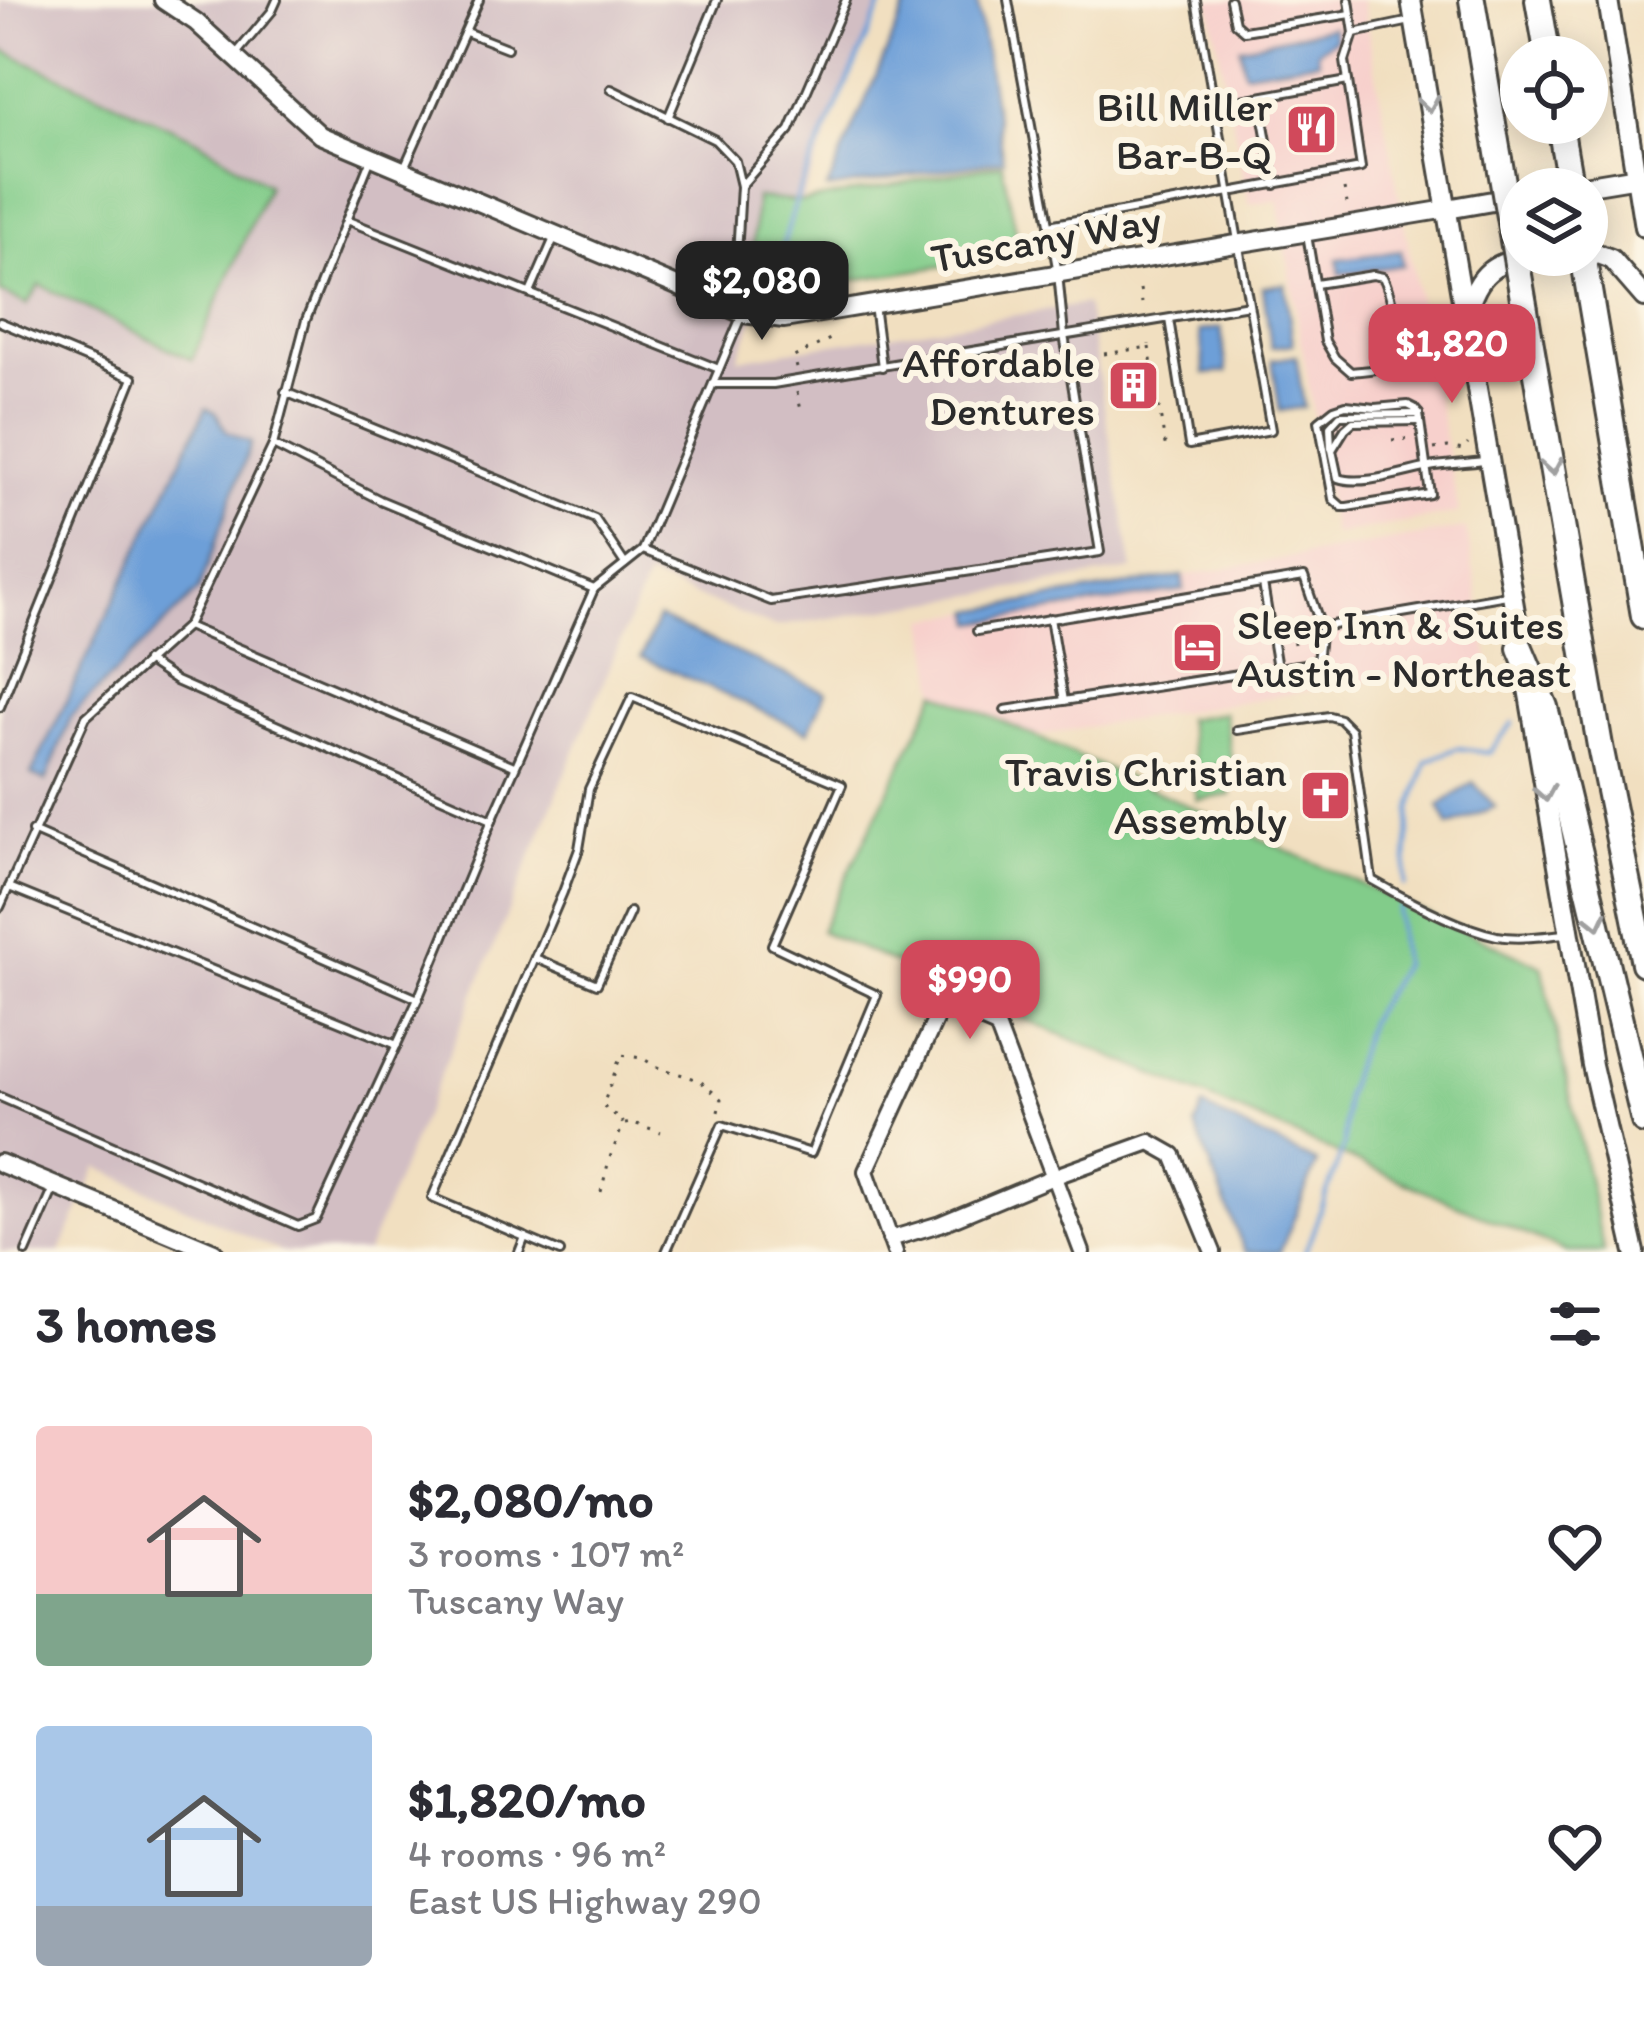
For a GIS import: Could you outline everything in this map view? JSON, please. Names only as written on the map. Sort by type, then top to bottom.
[{"type":"highway","points":[[1472,0],[1600,746],[1644,962]]},
{"type":"highway","points":[[1538,0],[1544,36]]},
{"type":"highway","points":[[1588,276],[1644,616]]},
{"type":"highway","points":[[1520,648],[1546,707],[1644,1121]]},
{"type":"main road","points":[[1411,0],[1592,1064],[1635,1252]]},
{"type":"main road","points":[[1608,0],[1640,177],[1644,227]]},
{"type":"main road","points":[[1608,182],[1640,177]]},
{"type":"main road","name":"Tuscany Way","points":[[1447,209],[1500,200]]},
{"type":"main road","points":[[1608,258],[1644,297]]},
{"type":"main road","points":[[1466,328],[1472,293],[1500,264]]},
{"type":"street","name":"Tuscany Way","points":[[163,0],[196,22],[320,135],[738,312],[784,319],[1447,209]]},
{"type":"street","points":[[1082,1252],[1053,1177],[997,1026],[943,1003],[866,1171],[892,1246],[1053,1177],[1150,1142],[1173,1155],[1214,1252]]},
{"type":"street","points":[[0,1163],[214,1252]]},
{"type":"lane","points":[[234,57],[277,0]]},
{"type":"lane","points":[[403,171],[479,0]]},
{"type":"lane","points":[[668,118],[717,0]]},
{"type":"lane","points":[[741,186],[790,130],[846,0]]},
{"type":"lane","points":[[644,550],[770,602],[1100,552],[1058,273],[1008,0]]},
{"type":"lane","points":[[1169,319],[1189,445],[1271,430],[1196,0]]},
{"type":"lane","points":[[1229,0],[1234,23],[1244,31],[1351,14]]},
{"type":"lane","points":[[1049,225],[1361,168],[1345,62],[1354,33],[1349,0]]},
{"type":"lane","points":[[1354,33],[1415,20]]},
{"type":"lane","points":[[465,32],[508,48]]},
{"type":"lane","points":[[1215,105],[1348,81]]},
{"type":"lane","points":[[0,1097],[298,1226],[316,1219],[418,999],[594,589],[644,550],[738,312],[741,186],[734,160],[715,140],[611,89]]},
{"type":"lane","points":[[1259,97],[1275,185]]},
{"type":"lane","points":[[0,908],[86,717],[187,626],[273,445],[306,320],[372,158]]},
{"type":"lane","points":[[346,220],[719,369]]},
{"type":"lane","points":[[1306,231],[1325,340],[1335,358],[1351,372],[1387,368],[1400,355],[1404,344],[1394,325],[1383,277],[1316,284]]},
{"type":"lane","points":[[530,293],[556,235]]},
{"type":"lane","points":[[873,304],[882,367]]},
{"type":"lane","points":[[713,384],[773,384],[1250,305]]},
{"type":"lane","points":[[0,322],[133,378],[0,707]]},
{"type":"lane","points":[[1404,344],[1466,328]]},
{"type":"lane","points":[[285,392],[595,519],[626,565]]},
{"type":"lane","points":[[1346,405],[1408,405],[1419,418],[1430,494],[1342,507],[1334,499],[1319,421],[1346,405]]},
{"type":"lane","points":[[1419,418],[1340,415],[1330,426],[1336,473],[1344,482],[1488,460]]},
{"type":"lane","points":[[1332,450],[1354,422],[1419,418]]},
{"type":"lane","points":[[273,445],[380,500],[594,589]]},
{"type":"lane","points":[[977,632],[1304,578],[1321,627],[1316,662],[1005,710]]},
{"type":"lane","points":[[1263,584],[1276,668]]},
{"type":"lane","points":[[1321,627],[1511,595]]},
{"type":"lane","points":[[1050,618],[1064,701]]},
{"type":"lane","points":[[187,626],[515,767]]},
{"type":"lane","points":[[146,661],[176,681],[492,820]]},
{"type":"lane","points":[[560,1252],[432,1198],[535,958],[578,849],[589,789],[632,697],[842,784],[772,945],[877,995],[811,1153],[722,1125],[666,1252]]},
{"type":"lane","points":[[1237,730],[1340,718],[1351,730],[1372,880],[1448,918],[1497,936],[1569,934]]},
{"type":"lane","points":[[32,831],[418,999]]},
{"type":"lane","points":[[9,887],[397,1045]]},
{"type":"lane","points":[[535,958],[597,984],[630,912]]},
{"type":"lane","points":[[26,1252],[56,1185]]},
{"type":"lane","points":[[519,1252],[525,1237]]},
{"type":"path","points":[[1344,189],[1346,203]]},
{"type":"path","points":[[1140,289],[1142,303]]},
{"type":"path","points":[[797,370],[794,357],[834,338]]},
{"type":"path","points":[[1104,354],[1149,345],[1166,450]]},
{"type":"path","points":[[797,392],[801,410]]},
{"type":"path","points":[[1392,440],[1411,437],[1414,452]]},
{"type":"path","points":[[1434,449],[1463,450],[1469,442]]},
{"type":"path","points":[[1294,644],[1291,623],[1295,622]]},
{"type":"path","points":[[601,1192],[623,1125],[603,1105],[618,1058],[624,1054],[699,1080],[721,1099],[722,1125]]},
{"type":"path","points":[[623,1125],[633,1123],[661,1132]]},
{"type":"shaded area","points":[[0,0],[881,0],[738,359],[1086,304],[1133,570],[774,627],[647,577],[367,1252],[281,1252],[98,1167],[60,1252],[0,1252]]},
{"type":"shaded area","points":[[1209,0],[1362,0],[1459,513],[1333,535],[1278,200],[1249,204]]},
{"type":"shaded area","points":[[1466,528],[1489,661],[1034,736],[937,692],[926,619]]},
{"type":"green space","points":[[0,49],[196,139],[268,185],[192,360],[40,285],[27,304],[0,292]]},
{"type":"green space","points":[[1002,164],[1021,254],[777,292],[751,290],[756,198],[802,202]]},
{"type":"green space","points":[[937,692],[1542,966],[1604,1252],[1567,1252],[820,931]]},
{"type":"green space","points":[[1224,713],[1232,763],[1195,769],[1186,719]]},
{"type":"green space","points":[[1227,767],[1231,795],[1197,800],[1193,773]]},
{"type":"water","points":[[909,0],[977,0],[1003,160],[827,189]]},
{"type":"water","points":[[1332,27],[1335,39],[1317,51],[1318,61],[1244,72],[1240,47]]},
{"type":"water","points":[[1401,251],[1403,265],[1340,274],[1338,259]]},
{"type":"water","points":[[1285,284],[1293,344],[1271,347],[1263,287]]},
{"type":"water","points":[[1221,328],[1227,372],[1205,374],[1200,331]]},
{"type":"water","points":[[1296,356],[1304,407],[1280,411],[1272,360]]},
{"type":"water","points":[[206,408],[216,413],[227,432],[251,443],[199,590],[71,716],[46,781],[31,775]]},
{"type":"water","points":[[1182,576],[1184,590],[975,623],[973,611]]},
{"type":"water","points":[[658,618],[826,692],[808,732],[641,657]]},
{"type":"water","points":[[1473,782],[1495,807],[1449,826],[1439,806]]},
{"type":"water","points":[[1203,1107],[1317,1163],[1280,1252],[1245,1252],[1195,1126]]},
{"type":"waterway","points":[[772,282],[799,191],[884,0]]},
{"type":"waterway","points":[[1405,885],[1411,809],[1427,761],[1457,748],[1489,752],[1513,723]]},
{"type":"waterway","points":[[1305,1252],[1344,1146],[1345,1097],[1368,1022],[1402,965],[1399,907]]},
{"type":"place","name":"Bill Miller Bar-B-Q","points":[[1311,130]]},
{"type":"place","name":"Affordable Dentures","points":[[1134,386]]},
{"type":"place","name":"Sleep Inn & Suites Austin - Northeast","points":[[1198,648]]},
{"type":"place","name":"Travis Christian Assembly","points":[[1326,795]]}]
